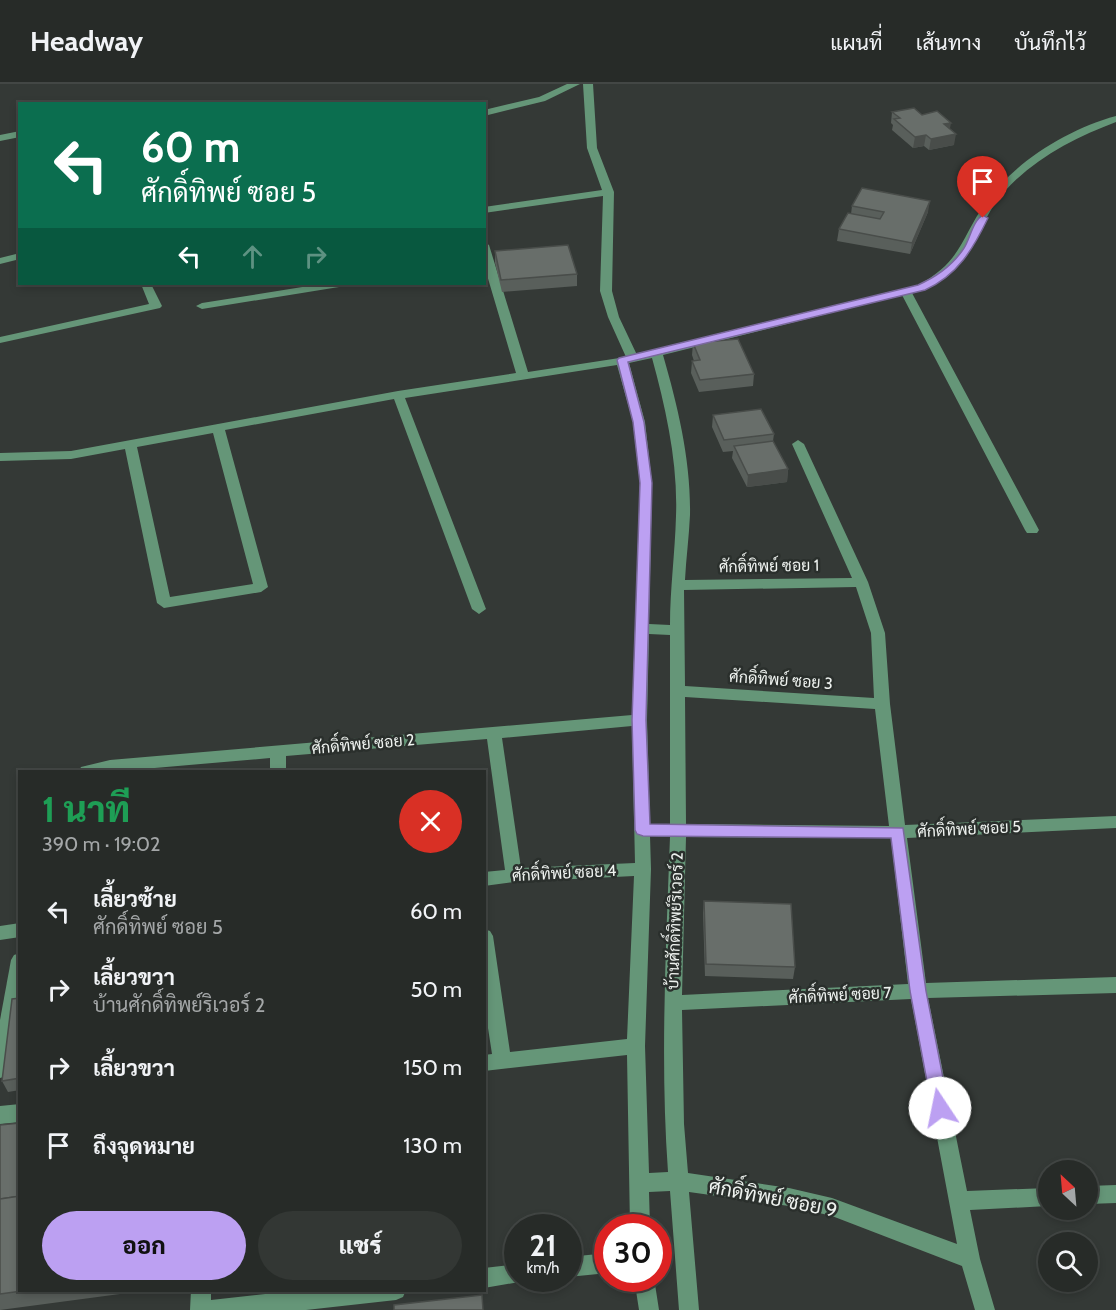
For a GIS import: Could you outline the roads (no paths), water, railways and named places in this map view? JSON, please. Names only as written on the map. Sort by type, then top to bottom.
[{"type":"street","points":[[486,113],[542,99],[575,84]]},
{"type":"street","points":[[486,210],[609,192],[592,147],[591,99],[588,84]]},
{"type":"street","points":[[0,458],[71,455],[398,395],[628,360],[906,292],[937,281],[947,273],[969,249],[990,203],[1013,179],[1037,159],[1072,139],[1116,119]]},
{"type":"street","points":[[0,138],[18,134]]},
{"type":"street","name":"บ้านศักดิ์ทิพย์ริเวอร์ 2","points":[[609,192],[606,293],[628,360],[639,422],[646,483],[639,720],[643,869],[636,1046],[640,1214]]},
{"type":"street","points":[[0,261],[18,256]]},
{"type":"street","points":[[487,259],[524,376]]},
{"type":"street","points":[[0,340],[156,306],[146,285]]},
{"type":"street","points":[[202,306],[333,285]]},
{"type":"street","points":[[906,292],[1032,530]]},
{"type":"street","name":"บ้านศักดิ์ทิพย์ริเวอร์ 2","points":[[657,354],[670,401],[679,452],[683,514],[677,585],[678,830],[673,1003],[674,1124],[689,1310]]},
{"type":"street","points":[[398,395],[479,609]]},
{"type":"street","points":[[130,443],[164,603],[261,587],[218,428]]},
{"type":"street","points":[[798,444],[861,582],[878,633],[882,704],[918,991],[958,1202],[970,1259],[985,1310]]},
{"type":"street","name":"ศักดิ์ทิพย์ ซอย 1","points":[[677,585],[861,582]]},
{"type":"street","points":[[642,628],[677,632]]},
{"type":"street","name":"ศักดิ์ทิพย์ ซอย 3","points":[[678,691],[882,704]]},
{"type":"street","name":"ศักดิ์ทิพย์ ซอย 2","points":[[92,770],[110,766],[639,720]]},
{"type":"street","points":[[494,733],[514,875]]},
{"type":"street","points":[[278,752],[278,770]]},
{"type":"street","name":"ศักดิ์ทิพย์ ซอย 5","points":[[643,830],[898,832],[1116,822]]},
{"type":"street","name":"ศักดิ์ทิพย์ ซอย 4","points":[[486,879],[514,875],[643,869]]},
{"type":"street","points":[[0,933],[18,930]]},
{"type":"street","points":[[486,964],[493,1062],[636,1046]]},
{"type":"street","points":[[0,1070],[18,971]]},
{"type":"street","name":"ศักดิ์ทิพย์ ซอย 7","points":[[673,1003],[918,991],[1116,985]]},
{"type":"street","points":[[0,1115],[18,1113]]},
{"type":"street","name":"ศักดิ์ทิพย์ ซอย 9","points":[[639,1183],[677,1181],[789,1197],[832,1207],[970,1259]]},
{"type":"street","points":[[1098,1195],[1116,1194]]},
{"type":"street","points":[[958,1202],[1038,1198]]},
{"type":"street","points":[[486,1278],[504,1276]]},
{"type":"street","points":[[200,1310],[201,1292]]},
{"type":"street","points":[[210,1310],[359,1303],[390,1292]]},
{"type":"street","points":[[646,1292],[649,1310]]}]
